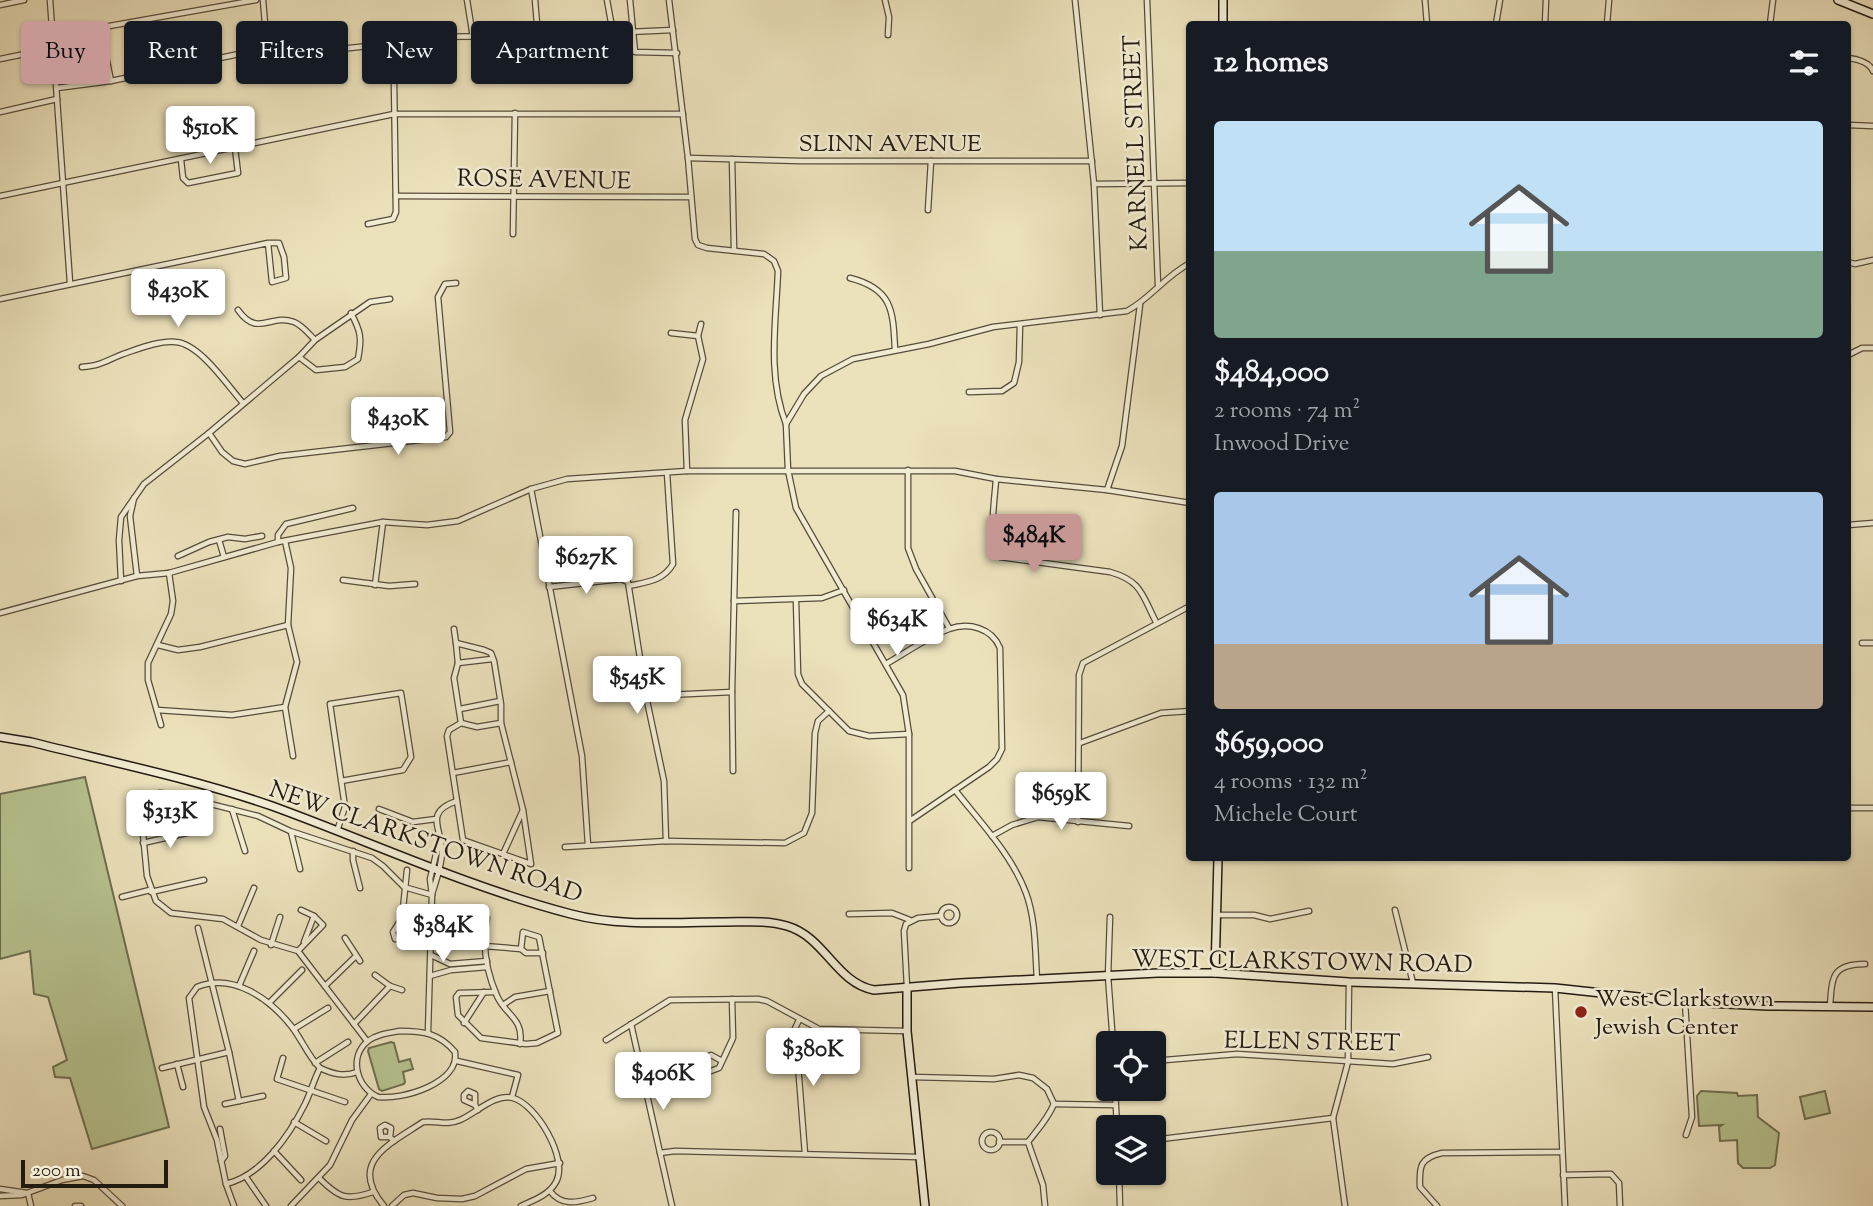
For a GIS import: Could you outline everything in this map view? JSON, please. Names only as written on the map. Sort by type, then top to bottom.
[{"type":"street","points":[[0,5],[24,0]]},
{"type":"street","points":[[50,0],[52,21]]},
{"type":"street","points":[[110,25],[256,0]]},
{"type":"street","points":[[57,88],[111,81],[267,48],[263,0]]},
{"type":"street","points":[[467,0],[471,25]]},
{"type":"street","points":[[535,0],[537,21]]},
{"type":"street","points":[[607,0],[611,21]]},
{"type":"street","points":[[630,0],[632,21]]},
{"type":"street","points":[[669,0],[677,53],[694,237],[698,245],[707,248],[764,254],[774,261],[778,271],[774,370],[778,404],[786,424],[788,470],[796,508],[903,695],[909,734],[909,867]]},
{"type":"street","points":[[885,0],[889,17],[888,36]]},
{"type":"street","points":[[1075,0],[1094,184],[1100,315]]},
{"type":"street","name":"KARNELL STREET","points":[[1147,0],[1158,285]]},
{"type":"street","points":[[1223,0],[1223,21]]},
{"type":"street","points":[[1425,0],[1427,21]]},
{"type":"street","points":[[1496,21],[1500,0]]},
{"type":"street","points":[[1545,21],[1546,0]]},
{"type":"street","points":[[1607,21],[1609,0]]},
{"type":"street","points":[[1770,21],[1773,0]]},
{"type":"street","points":[[1838,0],[1873,14]]},
{"type":"street","points":[[673,30],[633,32],[635,52],[677,53]]},
{"type":"street","points":[[0,59],[21,55]]},
{"type":"street","points":[[1851,59],[1859,60],[1873,71]]},
{"type":"street","points":[[110,76],[111,81]]},
{"type":"street","points":[[57,84],[70,284]]},
{"type":"street","points":[[368,224],[393,219],[396,212],[393,84]]},
{"type":"street","points":[[0,112],[57,99]]},
{"type":"street","points":[[513,234],[515,113]]},
{"type":"street","points":[[0,196],[394,114],[683,114]]},
{"type":"street","points":[[1851,125],[1873,125]]},
{"type":"street","points":[[181,160],[183,178],[188,183],[238,173],[235,148]]},
{"type":"street","name":"SLINN AVENUE","points":[[688,158],[1092,161]]},
{"type":"street","points":[[732,159],[734,250]]},
{"type":"street","points":[[928,210],[931,161]]},
{"type":"street","points":[[1094,184],[1186,183]]},
{"type":"street","name":"ROSE AVENUE","points":[[396,196],[691,197]]},
{"type":"street","points":[[0,299],[268,243],[279,243],[284,257],[286,278],[272,282],[268,243]]},
{"type":"street","points":[[1851,263],[1873,260]]},
{"type":"street","points":[[786,424],[804,394],[821,376],[853,359],[993,327],[1127,311],[1140,304],[1158,285],[1186,266]]},
{"type":"street","points":[[850,278],[874,286],[884,296],[892,309],[895,351]]},
{"type":"street","points":[[209,433],[222,452],[233,461],[245,464],[280,456],[446,438],[450,432],[438,297],[445,284],[456,283]]},
{"type":"street","points":[[121,581],[121,517],[144,484],[209,433],[299,357],[315,340],[370,302],[390,299]]},
{"type":"street","points":[[1107,490],[1122,446],[1140,304]]},
{"type":"street","points":[[237,310],[252,324],[290,320],[300,325],[315,340]]},
{"type":"street","points":[[299,357],[316,370],[345,367],[358,359],[360,330],[351,313]]},
{"type":"street","points":[[687,471],[685,420],[703,359],[698,335],[701,324]]},
{"type":"street","points":[[969,391],[1002,391],[1014,383],[1019,362],[1020,325]]},
{"type":"street","points":[[671,333],[698,335]]},
{"type":"street","points":[[82,367],[101,365],[120,355],[176,341],[195,348],[243,403]]},
{"type":"street","points":[[1851,354],[1862,348],[1873,348]]},
{"type":"street","points":[[908,470],[908,548],[916,569],[949,628]]},
{"type":"street","points":[[0,605],[1,612],[137,576],[169,573],[278,542],[383,522],[427,525],[458,521],[531,489],[567,479],[687,471],[955,471],[996,479],[1107,490],[1186,502]]},
{"type":"street","points":[[629,586],[657,580],[667,573],[673,564],[667,473]]},
{"type":"street","points":[[996,479],[993,539],[994,551],[1000,557],[1110,572],[1127,577],[1138,585],[1156,622]]},
{"type":"street","points":[[531,489],[582,756],[588,845]]},
{"type":"street","points":[[135,494],[130,516],[137,576]]},
{"type":"street","points":[[278,542],[278,535],[286,524],[354,508]]},
{"type":"street","points":[[733,771],[736,512]]},
{"type":"street","points":[[375,585],[383,522]]},
{"type":"street","points":[[1851,525],[1873,523]]},
{"type":"street","points":[[178,556],[228,537],[245,539],[262,536]]},
{"type":"street","points":[[219,540],[224,557]]},
{"type":"street","points":[[285,541],[292,568],[288,625],[297,662],[285,707],[293,756]]},
{"type":"street","points":[[161,725],[149,680],[148,663],[171,614],[173,601],[169,573]]},
{"type":"street","points":[[549,587],[621,579],[628,582],[646,696],[664,781],[666,841]]},
{"type":"street","points":[[342,580],[389,586],[415,584]]},
{"type":"street","points":[[734,601],[796,601],[822,598],[844,590]]},
{"type":"street","points":[[796,601],[797,674],[802,684],[849,731],[869,736],[909,734]]},
{"type":"street","points":[[1077,822],[1079,675],[1083,663],[1186,608]]},
{"type":"street","points":[[158,645],[178,650],[200,647],[288,625]]},
{"type":"street","points":[[886,664],[949,628],[973,627],[989,631],[1000,648],[1002,749],[997,759],[910,820]]},
{"type":"street","points":[[454,629],[458,663],[454,677],[461,723]]},
{"type":"street","points":[[456,643],[491,653],[500,701],[501,723],[523,810],[531,864],[463,840],[447,736],[449,730],[461,723],[477,727],[501,723]]},
{"type":"street","points":[[1862,643],[1873,643]]},
{"type":"street","points":[[458,663],[492,659]]},
{"type":"street","points":[[337,831],[345,807],[341,780],[330,704],[401,692],[411,757],[403,770],[341,780]]},
{"type":"street","points":[[646,696],[732,692]]},
{"type":"street","points":[[460,709],[500,701]]},
{"type":"street","points":[[158,710],[232,715],[285,707]]},
{"type":"street","points":[[565,847],[666,841],[785,843],[804,833],[812,813],[815,733],[818,721],[830,711]]},
{"type":"street","points":[[1080,743],[1161,713],[1186,711]]},
{"type":"street","name":"NEW CLARKSTOWN ROAD","points":[[0,737],[31,741],[216,789],[270,806],[435,869],[592,919],[631,922],[764,922],[790,926],[812,939],[853,983],[874,990],[907,988]]},
{"type":"street","points":[[453,773],[511,762]]},
{"type":"street","points":[[955,790],[992,836],[1026,894],[1033,926],[1037,979]]},
{"type":"street","points":[[368,1041],[325,986],[300,948],[271,944],[223,919],[171,913],[156,901],[151,891],[143,843],[143,802],[159,793],[171,794],[258,816],[290,831],[372,858],[404,887],[432,895]]},
{"type":"street","points":[[428,1032],[432,895],[435,869],[442,847],[436,819],[442,808],[457,801]]},
{"type":"street","points":[[231,808],[245,851]]},
{"type":"street","points":[[1851,808],[1873,808]]},
{"type":"street","points":[[379,809],[413,822],[436,819]]},
{"type":"street","points":[[503,854],[523,810]]},
{"type":"street","points":[[992,836],[1012,825],[1038,817],[1129,826]]},
{"type":"street","points":[[290,831],[300,869]]},
{"type":"street","points":[[143,843],[191,832]]},
{"type":"street","points":[[353,851],[360,888]]},
{"type":"street","points":[[1215,973],[1218,861]]},
{"type":"street","points":[[402,918],[407,870]]},
{"type":"street","points":[[122,897],[204,880]]},
{"type":"street","points":[[238,926],[254,888]]},
{"type":"street","points":[[300,948],[323,925],[314,916],[301,910]]},
{"type":"street","points":[[485,931],[460,927],[461,910],[487,918],[484,946],[487,964],[495,992],[519,1024],[522,1034],[520,1044]]},
{"type":"street","points":[[1395,910],[1413,984]]},
{"type":"street","points":[[1216,915],[1254,915],[1270,919],[1309,911]]},
{"type":"street","points":[[849,914],[892,913],[910,920],[940,916]]},
{"type":"street","points":[[300,948],[314,916]]},
{"type":"street","points":[[271,944],[280,917]]},
{"type":"street","points":[[1110,917],[1108,976],[1112,1031]]},
{"type":"street","points":[[910,920],[904,931],[907,1031],[925,1206]]},
{"type":"street","points":[[198,928],[239,1101]]},
{"type":"street","points":[[495,992],[459,993],[456,997],[458,1015],[481,1038],[520,1044],[537,1043],[558,1033],[539,937],[523,932],[521,949]]},
{"type":"street","points":[[325,986],[358,959],[345,938]]},
{"type":"street","points":[[484,946],[542,953]]},
{"type":"street","points":[[239,986],[254,951]]},
{"type":"street","points":[[431,955],[450,964],[487,964]]},
{"type":"street","points":[[430,976],[487,964]]},
{"type":"street","points":[[1830,1007],[1831,984],[1835,975],[1845,965],[1865,964]]},
{"type":"street","points":[[269,1003],[302,970]]},
{"type":"street","name":"WEST CLARKSTOWN ROAD","points":[[907,988],[1037,979],[1215,973],[1349,982],[1555,988],[1685,1002],[1873,1007]]},
{"type":"street","points":[[375,975],[390,986],[402,990]]},
{"type":"street","points":[[1345,1206],[1333,1118],[1348,1062],[1349,982]]},
{"type":"street","points":[[234,1206],[226,1184],[217,1140],[204,1107],[189,998],[197,987],[212,983],[239,986],[254,993],[269,1003],[294,1029],[320,1068],[342,1075],[358,1072]]},
{"type":"street","points":[[354,1024],[390,986]]},
{"type":"street","points":[[1555,988],[1565,1206]]},
{"type":"street","points":[[503,1005],[515,997],[550,991]]},
{"type":"street","points":[[464,1023],[484,992]]},
{"type":"street","points":[[722,1061],[711,1055],[706,1056],[702,1066],[711,1071],[719,1068],[733,1038],[732,999]]},
{"type":"street","points":[[606,1040],[670,1000],[767,1001],[819,1029],[907,1031]]},
{"type":"street","points":[[1685,1002],[1692,1117],[1686,1135]]},
{"type":"street","points":[[294,1029],[328,1008]]},
{"type":"street","points":[[799,1020],[791,1037],[798,1065],[805,1154]]},
{"type":"street","points":[[631,1024],[672,1206]]},
{"type":"street","points":[[428,1032],[449,1044],[456,1052],[454,1069],[446,1076],[418,1091],[386,1098],[371,1094],[363,1086],[357,1057],[368,1041],[387,1033],[428,1032]]},
{"type":"street","points":[[315,1063],[348,1042]]},
{"type":"street","points":[[162,1068],[229,1052]]},
{"type":"street","name":"ELLEN STREET","points":[[1166,1060],[1237,1054],[1393,1064],[1428,1057]]},
{"type":"street","points":[[284,1058],[276,1079],[345,1102]]},
{"type":"street","points":[[457,1061],[518,1075],[512,1097]]},
{"type":"street","points":[[177,1064],[183,1087]]},
{"type":"street","points":[[226,1184],[246,1177],[274,1151],[312,1090],[320,1068]]},
{"type":"street","points":[[912,1077],[994,1079],[1019,1075],[1033,1078],[1047,1089],[1054,1104],[1047,1121],[1028,1142]]},
{"type":"street","points":[[291,1206],[319,1178],[338,1152],[359,1110],[371,1094]]},
{"type":"street","points":[[225,1104],[262,1096]]},
{"type":"street","points":[[384,1206],[374,1192],[370,1176],[371,1162],[392,1139],[423,1122],[445,1125],[460,1120],[476,1108],[504,1097],[512,1097],[540,1121],[558,1152],[560,1163],[557,1181],[550,1191],[522,1206]]},
{"type":"street","points":[[1115,1101],[1115,1115]]},
{"type":"street","points":[[1054,1104],[1115,1105]]},
{"type":"street","points":[[1166,1138],[1333,1118]]},
{"type":"street","points":[[294,1122],[326,1141]]},
{"type":"street","points":[[220,1129],[225,1156],[221,1161]]},
{"type":"street","points":[[999,1142],[1028,1142]]},
{"type":"street","points":[[1028,1142],[1043,1185],[1045,1206]]},
{"type":"street","points":[[274,1151],[301,1180]]},
{"type":"street","points":[[660,1153],[675,1151],[919,1157]]},
{"type":"street","points":[[1437,1206],[1420,1188],[1420,1169],[1429,1156],[1442,1153],[1562,1152]]},
{"type":"street","points":[[392,1206],[404,1195],[413,1193],[438,1198],[463,1199],[475,1196],[526,1169],[560,1163]]},
{"type":"street","points":[[1563,1175],[1611,1174],[1619,1183],[1620,1206]]},
{"type":"street","points":[[0,1196],[12,1197],[72,1177],[83,1176],[94,1180],[122,1206]]},
{"type":"street","points":[[246,1177],[266,1206]]},
{"type":"street","points":[[319,1178],[341,1196],[351,1198],[374,1192]]},
{"type":"street","points":[[1119,1185],[1120,1206]]},
{"type":"street","points":[[0,1189],[28,1193]]},
{"type":"street","points":[[550,1191],[563,1202],[573,1203],[593,1198]]},
{"type":"street","points":[[28,1193],[31,1206]]},
{"type":"green space","points":[[85,777],[169,1127],[92,1149],[70,1078],[55,1077],[53,1067],[67,1060],[48,997],[34,994],[30,951],[0,959],[0,794]]},
{"type":"green space","points":[[394,1043],[399,1062],[410,1059],[413,1069],[403,1072],[404,1084],[382,1091],[379,1089],[368,1051],[369,1048]]},
{"type":"green space","points":[[1701,1091],[1737,1093],[1738,1096],[1757,1095],[1758,1117],[1779,1133],[1775,1165],[1770,1168],[1743,1168],[1738,1163],[1737,1140],[1720,1141],[1719,1127],[1722,1125],[1699,1126],[1697,1096]]},
{"type":"green space","points":[[1825,1091],[1830,1113],[1805,1119],[1800,1097]]},
{"type":"place","name":"West Clarkstown Jewish Center","points":[[1581,1012]]}]
